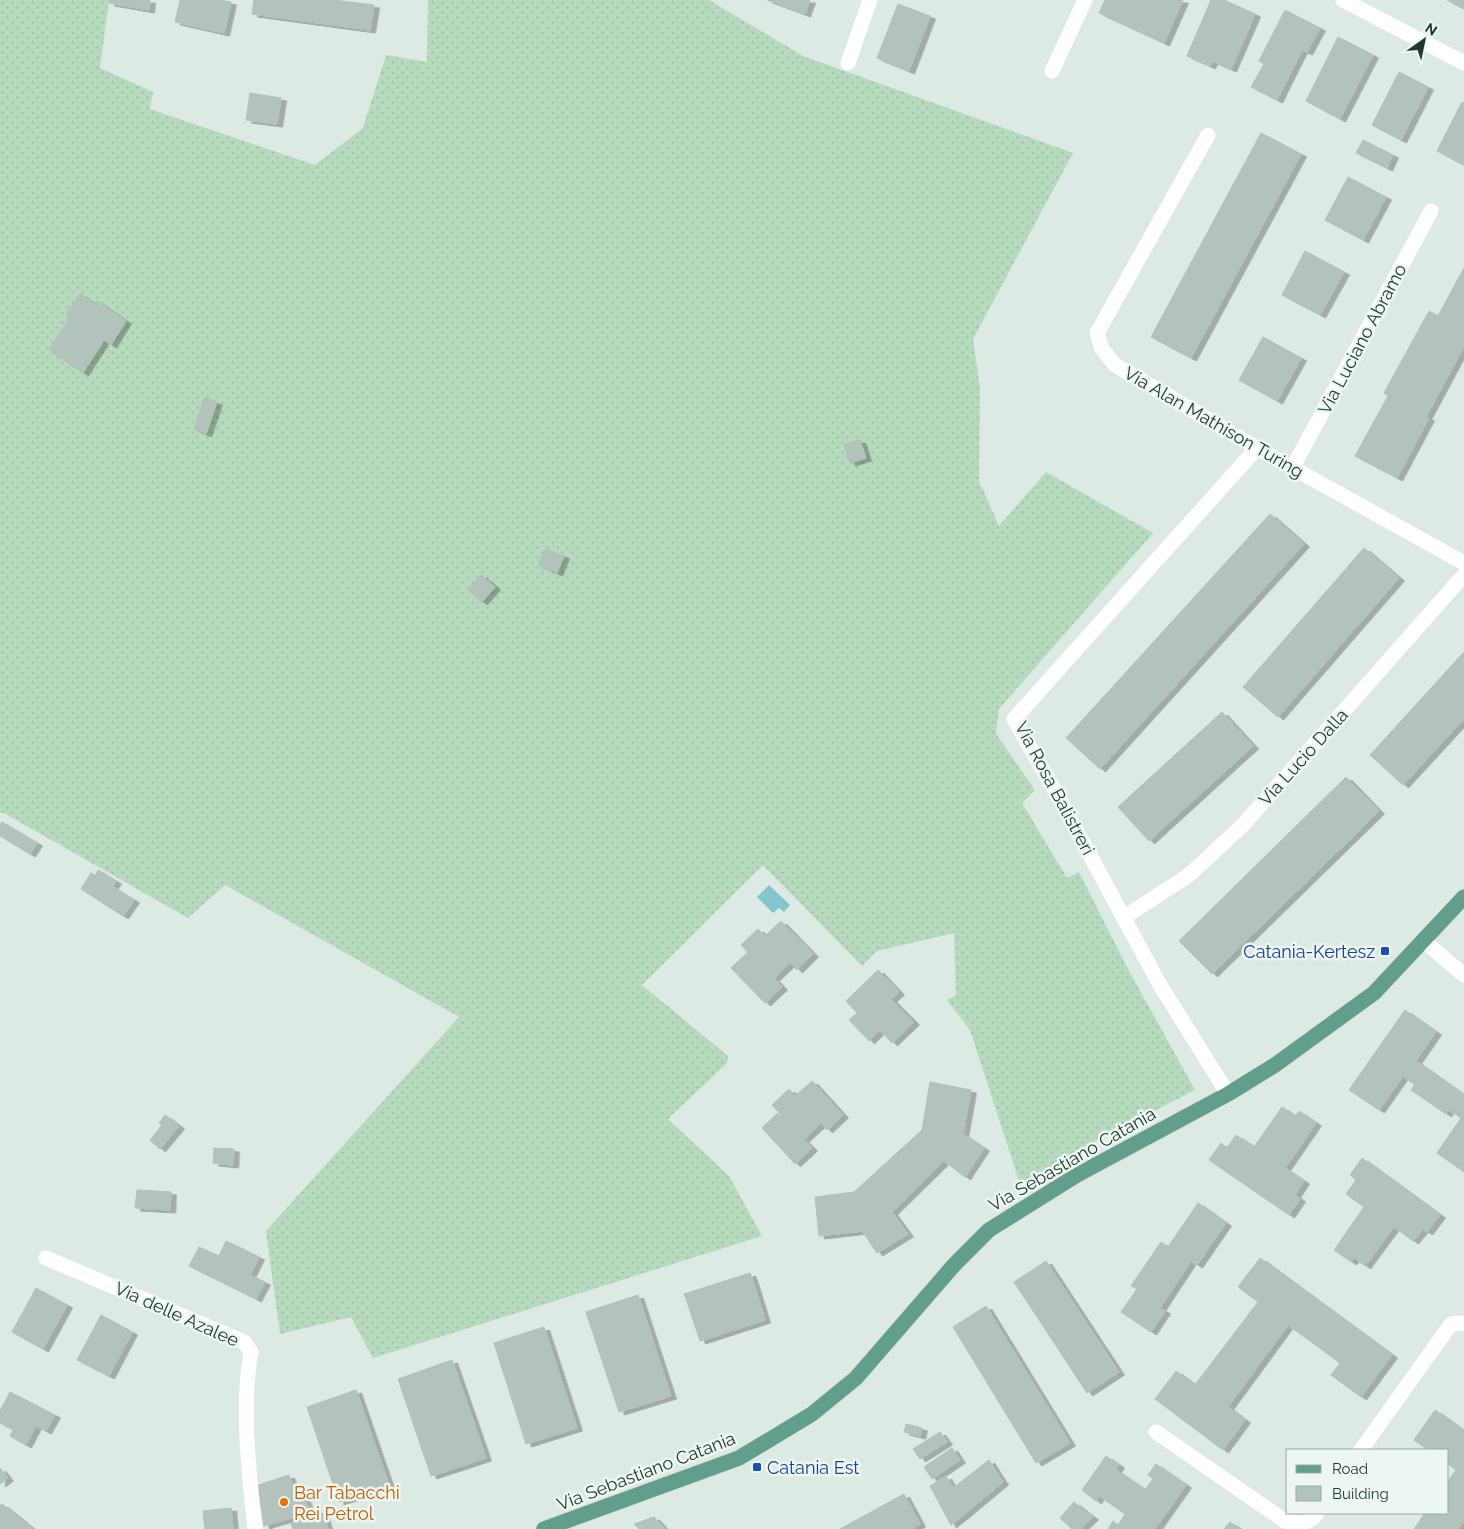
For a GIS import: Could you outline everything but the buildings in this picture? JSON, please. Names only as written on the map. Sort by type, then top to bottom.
[{"type":"main road","name":"Via Sebastiano Catania","points":[[544,1529],[739,1458],[812,1414],[856,1378],[954,1265],[989,1230],[1077,1175],[1228,1094],[1275,1065],[1374,993],[1464,897]]},
{"type":"street","points":[[848,63],[870,0]]},
{"type":"street","points":[[1052,71],[1085,0]]},
{"type":"street","points":[[1343,0],[1464,63]]},
{"type":"street","name":"Via Alan Mathison Turing","points":[[1208,135],[1097,333],[1102,349],[1115,365],[1257,448],[1464,563]]},
{"type":"street","name":"Via Luciano Abramo","points":[[1293,467],[1431,211]]},
{"type":"street","name":"Via Rosa Balistreri","points":[[1228,1094],[1160,985],[1014,719],[1257,448]]},
{"type":"street","name":"Via Lucio Dalla","points":[[1123,918],[1188,875],[1243,825],[1464,575]]},
{"type":"street","points":[[1424,941],[1464,975]]},
{"type":"street","name":"Via delle Azalee","points":[[46,1258],[244,1342],[251,1352],[247,1372],[247,1461],[256,1529]]},
{"type":"street","points":[[1362,1449],[1451,1324],[1464,1323]]},
{"type":"street","points":[[1156,1432],[1284,1521],[1300,1524],[1312,1520],[1316,1514]]},
{"type":"green space","points":[[0,0],[109,0],[100,68],[153,92],[150,109],[315,165],[363,128],[386,55],[427,62],[428,0],[709,0],[803,56],[1073,153],[973,339],[980,388],[979,481],[999,526],[1046,472],[1153,533],[999,709],[996,734],[1035,790],[1022,803],[1067,878],[1079,872],[1129,971],[1195,1090],[1071,1154],[1021,1187],[970,1030],[947,1000],[956,995],[954,933],[877,951],[862,966],[763,865],[642,985],[728,1056],[727,1063],[668,1119],[729,1176],[762,1236],[373,1358],[351,1317],[280,1334],[266,1231],[459,1017],[225,885],[188,918],[4,813],[0,813]]},
{"type":"water","points":[[769,885],[790,905],[784,912],[779,908],[773,913],[757,897]]},
{"type":"place","name":"Catania-Kertesz","points":[[1385,951]]},
{"type":"place","name":"Catania Est","points":[[757,1467]]},
{"type":"place","name":"Bar Tabacchi Rei Petrol","points":[[284,1502]]}]
